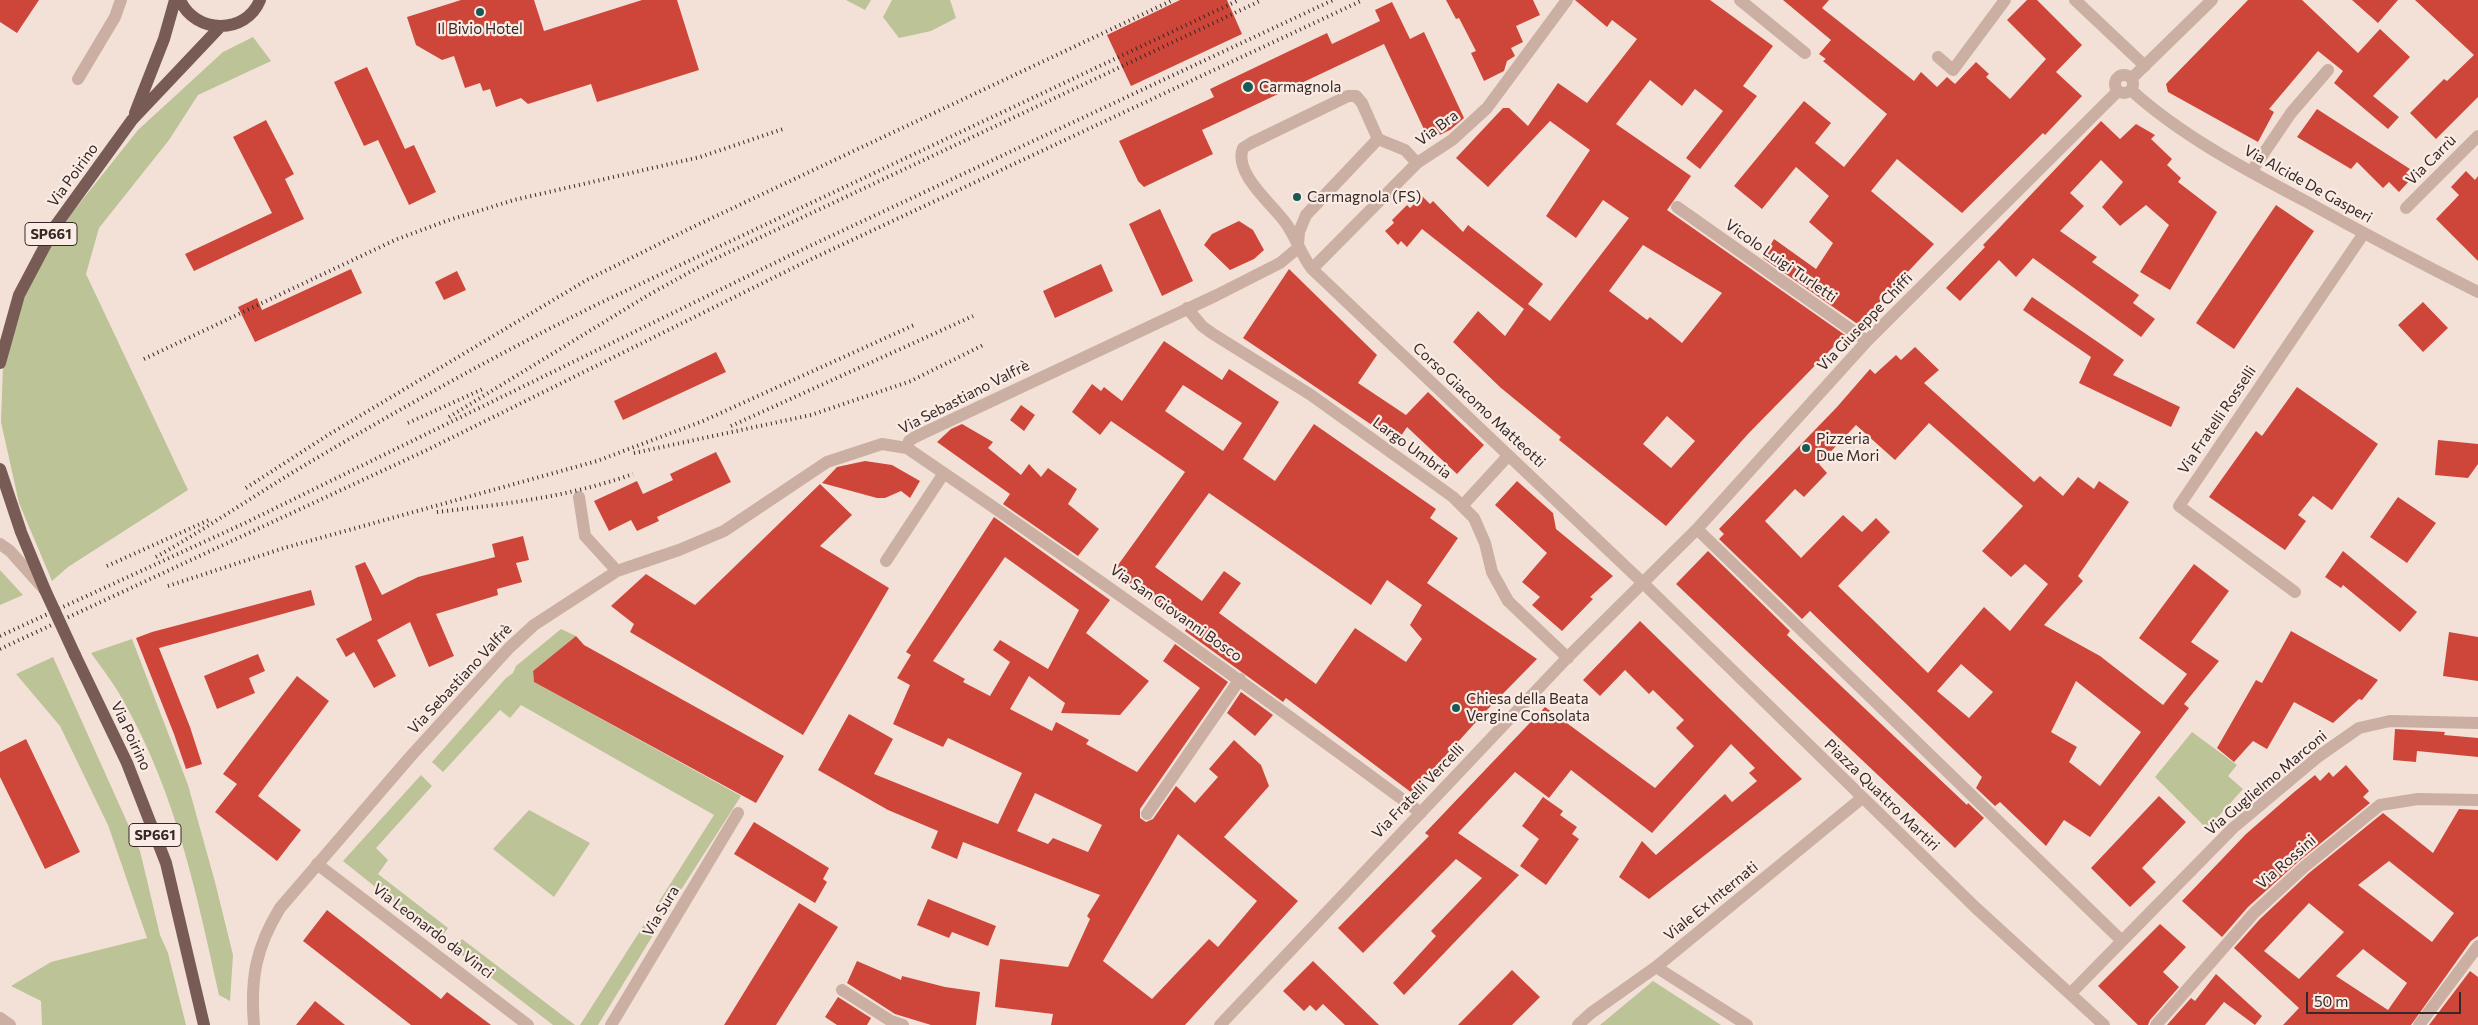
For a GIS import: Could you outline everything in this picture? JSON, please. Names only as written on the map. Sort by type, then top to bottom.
[{"type":"main road","name":"Via Poirino","points":[[132,120],[164,39],[175,0]]},
{"type":"main road","points":[[180,0],[193,17],[206,24],[220,27]]},
{"type":"main road","name":"Via Poirino","points":[[0,363],[19,294],[56,225],[132,120],[220,27],[242,21],[263,2]]},
{"type":"main road","name":"Via Poirino","points":[[1,474],[3,493],[74,655],[127,763],[166,864],[204,1025]]},
{"type":"street","points":[[78,79],[115,17],[121,0]]},
{"type":"street","name":"Via Bra","points":[[1312,269],[1417,163],[1452,140],[1487,108],[1567,0]]},
{"type":"street","points":[[1740,0],[1805,53]]},
{"type":"street","points":[[1938,58],[1953,70],[2005,0]]},
{"type":"street","points":[[2075,0],[2145,66]]},
{"type":"street","points":[[2118,91],[2123,94],[2145,66],[2212,0]]},
{"type":"street","points":[[2250,172],[2291,114],[2328,70]]},
{"type":"street","name":"Via Giuseppe Chiffi","points":[[1643,583],[1697,528],[1867,341],[2118,91],[2114,83],[2116,79],[2124,74],[2132,84]]},
{"type":"street","name":"Via Alcide De Gasperi","points":[[2132,84],[2152,109],[2250,172],[2478,292]]},
{"type":"street","name":"Corso Giacomo Matteotti","points":[[1378,139],[1362,103],[1356,96],[1348,96],[1244,148],[1241,160],[1248,178],[1285,222],[1298,248],[1312,269],[1643,583]]},
{"type":"street","name":"Via Carrù","points":[[2406,208],[2478,136]]},
{"type":"street","points":[[1298,248],[1299,232],[1306,215],[1378,139],[1406,150],[1417,163]]},
{"type":"street","name":"Vicolo Luigi Turletti","points":[[1678,207],[1867,341]]},
{"type":"street","name":"Via Fratelli Rosselli","points":[[2295,592],[2179,506],[2364,233]]},
{"type":"street","name":"Via Sebastiano Valfrè","points":[[254,1025],[253,976],[257,954],[280,908],[509,648],[534,625],[617,571],[679,550],[724,531],[827,462],[882,444],[907,448],[909,441],[915,437],[1280,263],[1298,248]]},
{"type":"street","name":"Largo Umbria","points":[[1187,308],[1202,326],[1311,395],[1462,506],[1474,518],[1485,543],[1492,572],[1508,601],[1568,658]]},
{"type":"street","name":"Via San Giovanni Bosco","points":[[907,448],[1086,570],[1240,679],[1421,813]]},
{"type":"street","points":[[1462,506],[1508,456]]},
{"type":"street","points":[[886,561],[944,473]]},
{"type":"street","points":[[579,498],[585,536],[617,571]]},
{"type":"street","points":[[1697,528],[2122,941]]},
{"type":"street","points":[[0,544],[10,551],[45,590]]},
{"type":"street","name":"Via Fratelli Vercelli","points":[[1220,1025],[1568,658],[1643,583]]},
{"type":"street","name":"Piazza Quattro Martiri","points":[[1643,583],[1862,798],[2104,1025]]},
{"type":"street","points":[[1147,814],[1240,679]]},
{"type":"street","name":"Via Guglielmo Marconi","points":[[2070,994],[2233,828],[2319,756],[2360,728],[2390,721],[2478,724]]},
{"type":"street","name":"Viale Ex Internati","points":[[1578,1025],[1591,1013],[1656,967],[1862,798]]},
{"type":"street","name":"Via Rossini","points":[[2156,1025],[2254,913],[2304,867],[2380,805],[2418,800],[2478,800]]},
{"type":"street","name":"Via Sura","points":[[611,1025],[738,813]]},
{"type":"street","name":"Via Leonardo da Vinci","points":[[317,864],[528,1025]]},
{"type":"street","points":[[2419,1025],[2478,946]]},
{"type":"street","points":[[1656,967],[1748,1025]]},
{"type":"street","points":[[842,990],[891,1021],[903,1025]]},
{"type":"street","points":[[0,1018],[10,1025]]},
{"type":"green space","points":[[846,0],[871,0],[865,10]]},
{"type":"green space","points":[[892,0],[950,0],[956,18],[931,31],[899,38],[883,17]]},
{"type":"green space","points":[[253,37],[271,61],[198,95],[169,140],[99,228],[86,274],[188,490],[68,567],[52,581],[19,503],[1,422],[3,365],[22,299],[63,224],[138,130],[223,52]]},
{"type":"green space","points":[[0,570],[23,595],[0,605]]},
{"type":"green space","points":[[561,629],[576,636],[533,671],[534,682],[741,796],[663,918],[653,911],[714,815],[521,705],[510,718],[500,710],[443,772],[432,762],[506,678],[513,673],[516,666]]},
{"type":"green space","points":[[132,639],[188,785],[215,882],[233,955],[230,1001],[219,995],[183,846],[158,773],[143,738],[121,697],[91,653]]},
{"type":"green space","points":[[53,657],[140,851],[160,935],[168,953],[186,1025],[42,1025],[41,1001],[11,986],[51,962],[147,938],[108,825],[60,726],[16,674]]},
{"type":"green space","points":[[2192,732],[2237,765],[2228,776],[2243,789],[2207,829],[2155,777]]},
{"type":"green space","points":[[421,775],[432,786],[376,848],[388,860],[378,874],[448,928],[440,939],[343,861]]},
{"type":"green space","points":[[529,810],[590,843],[554,897],[493,849]]},
{"type":"green space","points":[[647,920],[658,927],[598,1025],[580,1025]]},
{"type":"green space","points":[[462,939],[575,1025],[553,1025],[454,949]]},
{"type":"green space","points":[[1653,981],[1721,1025],[1600,1025]]},
{"type":"building","points":[[0,0],[39,0],[17,33],[0,22]]},
{"type":"building","points":[[461,0],[534,0],[544,31],[642,0],[677,0],[699,70],[597,102],[591,84],[528,104],[521,98],[496,107],[490,89],[483,91],[480,83],[465,88],[454,56],[442,60],[416,45],[407,17]]},
{"type":"building","points":[[1180,0],[1227,0],[1242,34],[1131,86],[1107,35]]},
{"type":"building","points":[[1446,0],[1533,0],[1540,15],[1516,26],[1523,42],[1511,48],[1515,56],[1507,61],[1504,71],[1484,81],[1471,53],[1476,51],[1459,18],[1456,19]]},
{"type":"building","points":[[1575,0],[1710,0],[1773,46],[1743,86],[1757,96],[1700,169],[1686,158],[1723,111],[1695,89],[1682,106],[1650,80],[1616,124],[1691,176],[1667,210],[1845,335],[1748,434],[1666,526],[1559,440],[1561,437],[1501,388],[1453,342],[1478,311],[1505,336],[1524,309],[1422,229],[1407,247],[1401,241],[1398,245],[1385,231],[1394,223],[1392,220],[1407,205],[1410,208],[1422,196],[1430,204],[1433,201],[1463,232],[1468,225],[1543,284],[1528,304],[1550,321],[1629,218],[1603,200],[1576,238],[1546,216],[1590,150],[1550,121],[1488,187],[1456,158],[1503,108],[1509,108],[1528,126],[1558,83],[1587,103],[1637,39],[1612,20],[1607,27]],"holes":[[[1643,245],[1722,293],[1682,343],[1650,317],[1647,320],[1609,291]],[[1667,416],[1695,441],[1671,468],[1643,444]]]},
{"type":"building","points":[[1783,0],[1829,0],[1822,8],[1914,81],[1921,72],[1937,87],[1947,77],[1955,84],[1976,62],[1989,74],[1986,77],[2010,99],[2046,59],[2007,20],[2027,0],[2037,0],[2082,45],[2056,72],[2082,96],[2045,135],[2043,133],[1962,213],[1897,159],[1871,191],[1934,244],[1860,323],[1856,323],[1763,258],[1774,239],[1816,269],[1833,243],[1809,222],[1829,196],[1796,167],[1762,209],[1734,186],[1804,101],[1831,123],[1815,143],[1844,167],[1887,114],[1823,61],[1826,59],[1819,54],[1831,40]]},
{"type":"building","points":[[2248,0],[2302,0],[2358,53],[2380,29],[2410,57],[2373,96],[2399,117],[2388,129],[2334,83],[2343,71],[2318,51],[2269,109],[2274,112],[2258,142],[2168,92],[2166,84]]},
{"type":"building","points":[[2352,0],[2398,0],[2378,23]]},
{"type":"building","points":[[2415,0],[2478,0],[2478,97],[2436,139],[2410,113],[2444,79],[2447,81],[2474,55]]},
{"type":"building","points":[[1392,2],[1410,39],[1424,32],[1464,118],[1450,130],[1429,140],[1384,44],[1202,130],[1213,154],[1144,187],[1138,181],[1119,141],[1214,97],[1210,89],[1327,33],[1332,44],[1380,21],[1375,10]]},
{"type":"building","points":[[367,67],[405,149],[414,145],[436,192],[409,205],[378,140],[364,146],[334,82]]},
{"type":"building","points":[[2317,109],[2410,169],[2406,173],[2412,178],[2399,192],[2389,182],[2383,188],[2357,162],[2351,169],[2297,137]]},
{"type":"building","points":[[266,120],[294,174],[285,179],[304,219],[194,271],[185,254],[272,213],[233,137]]},
{"type":"building","points":[[2101,121],[2120,139],[2136,124],[2155,135],[2151,139],[2172,159],[2167,165],[2181,178],[2178,182],[2217,212],[2170,290],[2140,272],[2169,225],[2146,205],[2120,226],[2102,207],[2123,182],[2101,160],[2070,193],[2084,206],[2060,231],[2097,257],[2092,262],[2139,295],[2133,303],[2155,319],[2141,337],[2033,258],[2016,277],[1999,260],[1960,301],[1946,288],[1985,247],[1983,245]]},
{"type":"building","points":[[2466,171],[2475,180],[2478,176],[2478,261],[2436,219],[2459,195],[2451,187]]},
{"type":"building","points":[[2276,205],[2314,231],[2234,349],[2196,323]]},
{"type":"building","points":[[1160,209],[1193,281],[1162,296],[1129,224]]},
{"type":"building","points":[[1239,221],[1253,230],[1264,250],[1254,259],[1230,270],[1204,245],[1212,234]]},
{"type":"building","points":[[1101,264],[1113,291],[1055,318],[1043,291]]},
{"type":"building","points":[[351,269],[362,293],[255,342],[238,307],[257,298],[262,310]]},
{"type":"building","points":[[1289,269],[1377,355],[1358,383],[1406,415],[1428,392],[1484,445],[1457,474],[1407,427],[1397,442],[1243,338]]},
{"type":"building","points":[[457,271],[466,290],[444,300],[435,282]]},
{"type":"building","points":[[2032,297],[2124,360],[2113,375],[2180,407],[2171,427],[2079,383],[2091,357],[2023,310]]},
{"type":"building","points":[[2423,302],[2448,328],[2423,352],[2398,325]]},
{"type":"building","points":[[1164,341],[1222,380],[1229,369],[1279,402],[1243,459],[1275,481],[1314,424],[1436,509],[1430,518],[1458,538],[1427,583],[1537,659],[1484,713],[1412,793],[1286,698],[1283,702],[1185,631],[1188,626],[1113,572],[1185,472],[1111,421],[1100,435],[1072,412],[1092,384],[1101,391],[1104,387],[1122,401]],"holes":[[[1183,385],[1242,423],[1223,451],[1165,411]],[[1209,493],[1371,605],[1387,580],[1422,605],[1410,625],[1422,639],[1406,662],[1355,628],[1316,684],[1219,613],[1241,583],[1224,571],[1202,601],[1155,567]]]},
{"type":"building","points":[[1915,347],[1939,370],[1924,383],[2034,482],[2040,476],[2063,496],[2078,477],[2094,489],[2099,481],[2129,502],[2078,576],[2083,581],[2044,625],[2100,656],[2163,705],[2187,674],[2139,638],[2194,564],[2229,591],[2191,642],[2219,661],[2184,704],[2189,708],[2090,837],[2064,820],[2046,846],[2000,802],[1995,806],[1976,788],[1982,777],[1810,611],[1802,619],[1719,539],[1724,534],[1719,529],[1837,407],[1870,369],[1875,374],[1896,355],[1901,360]],"holes":[[[1929,423],[2023,506],[1982,551],[2011,577],[2025,564],[2048,584],[2010,631],[1984,607],[1928,673],[1838,586],[1890,532],[1876,518],[1862,532],[1843,515],[1801,558],[1765,521],[1795,489],[1804,497],[1827,473],[1819,464],[1856,425],[1895,460]],[[1961,664],[1993,692],[1969,718],[1937,691]],[[2076,681],[2141,732],[2100,786],[2069,762],[2077,747],[2051,732]]]},
{"type":"building","points":[[716,352],[726,372],[623,420],[614,401]]},
{"type":"building","points":[[2297,387],[2378,444],[2332,510],[2313,496],[2298,515],[2306,521],[2285,550],[2209,497],[2256,431],[2262,436]]},
{"type":"building","points":[[1021,405],[1035,415],[1024,431],[1010,420]]},
{"type":"building","points":[[962,424],[993,442],[988,448],[1021,475],[1029,464],[1041,477],[1048,468],[1077,489],[1068,504],[1099,529],[1078,556],[1003,504],[1010,494],[937,442],[951,429]]},
{"type":"building","points":[[2438,440],[2478,444],[2478,464],[2468,478],[2435,475]]},
{"type":"building","points":[[716,452],[731,482],[657,517],[659,521],[637,531],[631,520],[609,531],[594,501],[637,481],[643,494],[673,480],[670,474]]},
{"type":"building","points":[[865,461],[892,465],[920,481],[910,498],[901,491],[885,498],[877,498],[822,483],[837,467]]},
{"type":"building","points":[[1517,481],[1553,513],[1556,529],[1613,576],[1590,597],[1593,599],[1562,631],[1532,605],[1540,597],[1522,582],[1547,553],[1495,505]]},
{"type":"building","points":[[820,484],[852,515],[820,546],[889,588],[803,735],[630,632],[634,624],[611,606],[646,574],[695,605]]},
{"type":"building","points":[[2398,497],[2436,523],[2407,563],[2370,537]]},
{"type":"building","points":[[994,517],[1110,600],[1086,633],[1149,681],[1120,715],[1061,713],[1065,703],[1029,676],[1010,709],[1052,731],[1056,722],[1089,740],[1086,744],[1137,772],[1200,688],[1163,661],[1175,644],[1228,682],[1140,809],[1140,818],[1146,822],[1153,819],[1176,786],[1195,803],[1218,777],[1209,769],[1234,740],[1261,765],[1269,786],[1224,837],[1298,901],[1185,1025],[1051,1025],[1053,1014],[995,1007],[1000,959],[1068,967],[1090,919],[1087,916],[1100,895],[963,842],[957,859],[931,848],[938,831],[888,810],[818,770],[849,714],[893,739],[874,774],[998,824],[1022,773],[948,738],[943,747],[893,724],[910,685],[897,678],[911,655],[906,652]],"holes":[[[1005,557],[1079,610],[1048,669],[1000,640],[993,650],[1010,662],[990,696],[963,682],[965,679],[933,661]],[[1035,793],[1102,825],[1088,852],[1053,838],[1048,844],[1017,831]],[[1178,834],[1257,901],[1218,947],[1209,939],[1152,999],[1103,961]]]},
{"type":"building","points":[[523,536],[529,560],[516,563],[522,582],[497,589],[498,595],[436,614],[454,656],[429,667],[410,622],[377,640],[396,676],[374,688],[354,652],[346,657],[336,639],[372,620],[355,566],[365,562],[382,595],[418,577],[495,557],[492,544]]},
{"type":"building","points":[[1708,551],[1790,631],[1787,635],[1967,805],[1968,803],[1984,818],[1955,848],[1676,584]]},
{"type":"building","points":[[2343,551],[2417,612],[2400,632],[2343,585],[2341,588],[2325,577]]},
{"type":"building","points":[[311,590],[315,605],[159,648],[190,727],[202,764],[186,769],[136,638],[152,632]]},
{"type":"building","points":[[1640,621],[1802,779],[1649,899],[1619,877],[1642,841],[1656,855],[1725,794],[1732,802],[1757,781],[1749,773],[1755,768],[1731,744],[1652,833],[1571,770],[1549,798],[1515,772],[1458,833],[1519,875],[1404,995],[1393,983],[1436,936],[1431,931],[1482,878],[1456,859],[1363,953],[1338,928],[1429,836],[1425,833],[1545,707],[1655,788],[1694,746],[1676,728],[1684,720],[1653,690],[1649,694],[1625,670],[1600,696],[1583,680]]},
{"type":"building","points":[[2291,631],[2378,680],[2362,700],[2359,699],[2333,723],[2294,702],[2267,749],[2253,741],[2234,762],[2217,748],[2256,680],[2262,683]]},
{"type":"building","points":[[2449,632],[2478,637],[2478,681],[2443,676]]},
{"type":"building","points":[[576,636],[584,645],[784,756],[756,803],[534,682],[533,671]]},
{"type":"building","points":[[258,654],[265,671],[249,678],[255,693],[217,709],[204,676]]},
{"type":"building","points":[[297,676],[329,701],[258,796],[301,830],[277,861],[215,812],[237,784],[223,774]]},
{"type":"building","points":[[1241,692],[1273,715],[1255,736],[1227,713]]},
{"type":"building","points":[[2395,729],[2445,732],[2444,735],[2478,738],[2478,757],[2417,751],[2416,762],[2393,760]]},
{"type":"building","points":[[26,739],[80,852],[45,869],[0,777],[0,752]]},
{"type":"building","points":[[2346,765],[2369,791],[2363,797],[2370,803],[2299,861],[2248,907],[2222,937],[2182,901],[2246,834],[2293,793],[2315,775],[2320,781],[2329,772],[2333,777]]},
{"type":"building","points":[[2159,796],[2186,822],[2142,868],[2156,882],[2130,907],[2091,868]]},
{"type":"building","points":[[1543,797],[1563,811],[1560,815],[1577,827],[1572,834],[1579,839],[1546,885],[1520,866],[1539,839],[1522,826]]},
{"type":"building","points":[[2459,809],[2478,810],[2478,936],[2471,941],[2411,1025],[2283,1025],[2299,1008],[2234,948],[2260,919],[2309,873],[2383,813],[2433,853]],"holes":[[[2389,861],[2454,913],[2432,942],[2358,885]],[[2309,903],[2344,932],[2299,979],[2264,951]],[[2363,949],[2407,983],[2388,1010],[2336,976]]]},
{"type":"building","points":[[754,822],[829,868],[823,879],[827,882],[815,903],[734,854]]},
{"type":"building","points":[[928,899],[996,926],[988,946],[952,932],[949,938],[917,925]]},
{"type":"building","points":[[799,903],[838,927],[776,1025],[724,1025]]},
{"type":"building","points":[[327,910],[441,999],[447,992],[491,1025],[411,1025],[303,941]]},
{"type":"building","points":[[2160,924],[2186,947],[2163,972],[2179,987],[2150,1020],[2148,1025],[2138,1025],[2098,986]]},
{"type":"building","points":[[857,961],[901,980],[902,976],[945,987],[980,992],[976,1025],[931,1025],[895,1014],[847,983]]},
{"type":"building","points":[[1313,961],[1379,1025],[1345,1025],[1323,1004],[1316,1011],[1310,1005],[1304,1011],[1283,991]]},
{"type":"building","points":[[1512,970],[1540,997],[1512,1025],[1458,1025]]},
{"type":"building","points":[[2470,971],[2478,977],[2478,1025],[2429,1025]]},
{"type":"building","points":[[2216,974],[2262,1016],[2255,1025],[2224,1002],[2205,1025],[2167,1025],[2191,998],[2195,1001]]},
{"type":"building","points":[[838,997],[871,1018],[867,1025],[837,1025],[825,1017]]},
{"type":"building","points":[[315,1001],[345,1025],[296,1025]]},
{"type":"railway","points":[[246,488],[328,435],[585,281],[695,226],[1173,0]]},
{"type":"railway","points":[[156,557],[377,423],[561,323],[1239,0]]},
{"type":"railway","points":[[449,417],[645,297],[706,263],[1262,0]]},
{"type":"railway","points":[[0,636],[245,523],[795,253],[1333,0]]},
{"type":"railway","points":[[0,649],[427,450],[801,264],[1363,0]]},
{"type":"railway","points":[[144,359],[395,240],[446,221],[514,200],[700,157],[783,129]]},
{"type":"railway","points":[[731,426],[973,316]]},
{"type":"railway","points":[[168,586],[284,548],[597,461],[703,421],[914,325]]},
{"type":"railway","points":[[634,453],[811,415],[911,381],[985,344]]},
{"type":"railway","points":[[408,423],[485,388]]},
{"type":"railway","points":[[437,512],[512,503],[561,494],[585,489],[633,474]]},
{"type":"railway","points":[[107,566],[209,520]]},
{"type":"place","name":"Il Bivio Hotel","points":[[480,12]]},
{"type":"place","name":"Carmagnola","points":[[1248,87]]},
{"type":"place","name":"Carmagnola (FS)","points":[[1297,197]]},
{"type":"place","name":"Pizzeria Due Mori","points":[[1806,448]]},
{"type":"place","name":"Chiesa della Beata Vergine Consolata","points":[[1456,708]]}]
